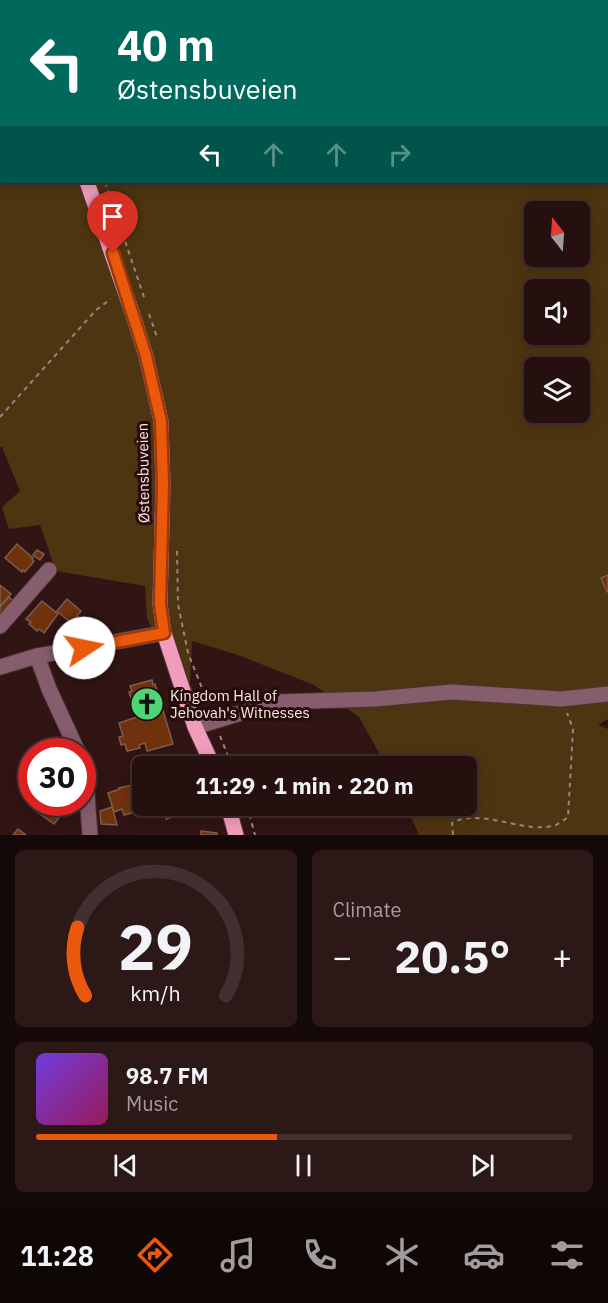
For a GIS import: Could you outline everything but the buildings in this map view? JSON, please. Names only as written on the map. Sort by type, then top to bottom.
[{"type":"main road","name":"Østensbuveien","points":[[87,183],[132,285],[161,421],[163,485],[160,604],[164,633],[195,727],[208,756]]},
{"type":"main road","points":[[231,816],[236,835]]},
{"type":"street","points":[[0,626],[49,570]]},
{"type":"street","points":[[0,667],[37,656],[164,633]]},
{"type":"street","points":[[37,656],[55,701],[77,738]]},
{"type":"street","points":[[195,727],[278,702],[375,699],[452,692],[561,699],[608,694]]},
{"type":"street","points":[[55,701],[69,694]]},
{"type":"street","points":[[89,816],[90,835]]},
{"type":"path","points":[[0,417],[96,310],[132,285]]},
{"type":"path","points":[[453,835],[452,824],[458,820],[470,818],[531,828],[554,826],[568,817],[573,729],[561,699]]},
{"type":"path","points":[[250,816],[255,835]]},
{"type":"shaded area","points":[[0,183],[608,183],[608,719],[598,725],[608,729],[608,835],[419,835],[410,816],[477,816],[477,756],[380,756],[359,717],[314,685],[238,655],[192,641],[190,683],[213,756],[147,618],[145,586],[56,571],[40,525],[9,529],[2,507],[20,491],[2,447],[0,447]]},
{"type":"place","name":"Kingdom Hall of Jehovah's Witnesses","points":[[147,704]]},
{"type":"route","points":[[84,648],[164,633],[160,604],[163,485],[161,421],[146,356],[113,253]]}]
